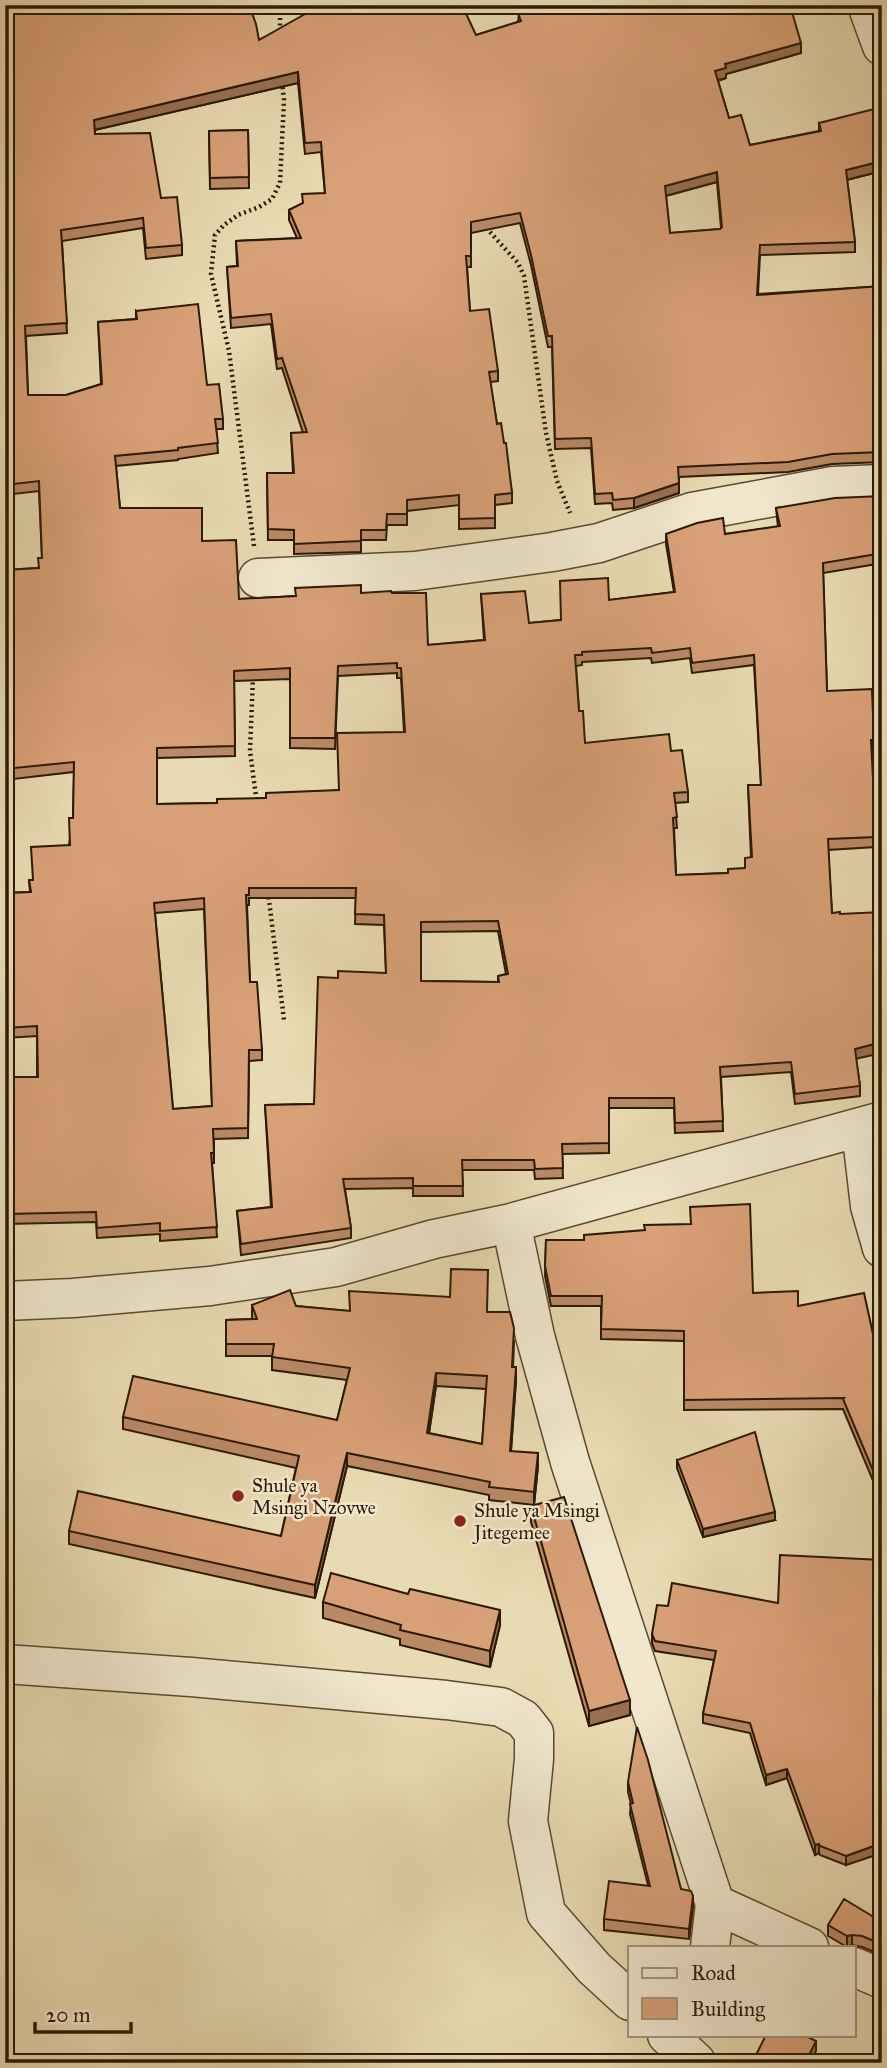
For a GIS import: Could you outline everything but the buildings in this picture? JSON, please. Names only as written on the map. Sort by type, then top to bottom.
[{"type":"street","points":[[867,5],[882,46]]},
{"type":"street","points":[[258,578],[415,570],[552,552],[599,543],[692,512],[833,486],[882,484]]},
{"type":"street","points":[[5,1301],[73,1298],[235,1282],[336,1267],[434,1239],[511,1223],[871,1125],[870,1206],[882,1248]]},
{"type":"street","points":[[511,1223],[535,1336],[570,1462],[715,1905],[710,1946]]},
{"type":"street","points":[[5,1664],[204,1678],[501,1707],[523,1719],[534,1733],[528,1821],[546,1913],[594,1968],[628,1999]]},
{"type":"street","points":[[715,1905],[807,1946]]},
{"type":"street","points":[[856,1968],[882,1979]]},
{"type":"street","points":[[669,2036],[697,2053]]},
{"type":"path","points":[[280,5],[280,42]]},
{"type":"path","points":[[258,578],[229,351],[211,274],[215,235],[238,215],[260,207],[272,199],[280,183],[284,100],[281,74]]},
{"type":"path","points":[[490,233],[518,263],[524,276],[546,433],[557,481],[572,518],[599,543]]},
{"type":"path","points":[[253,669],[250,751],[257,805]]},
{"type":"path","points":[[267,886],[284,1020]]},
{"type":"place","name":"Shule ya Msingi Nzovwe","points":[[238,1496]]},
{"type":"place","name":"Shule ya Msingi Jitegemee","points":[[460,1521]]}]
